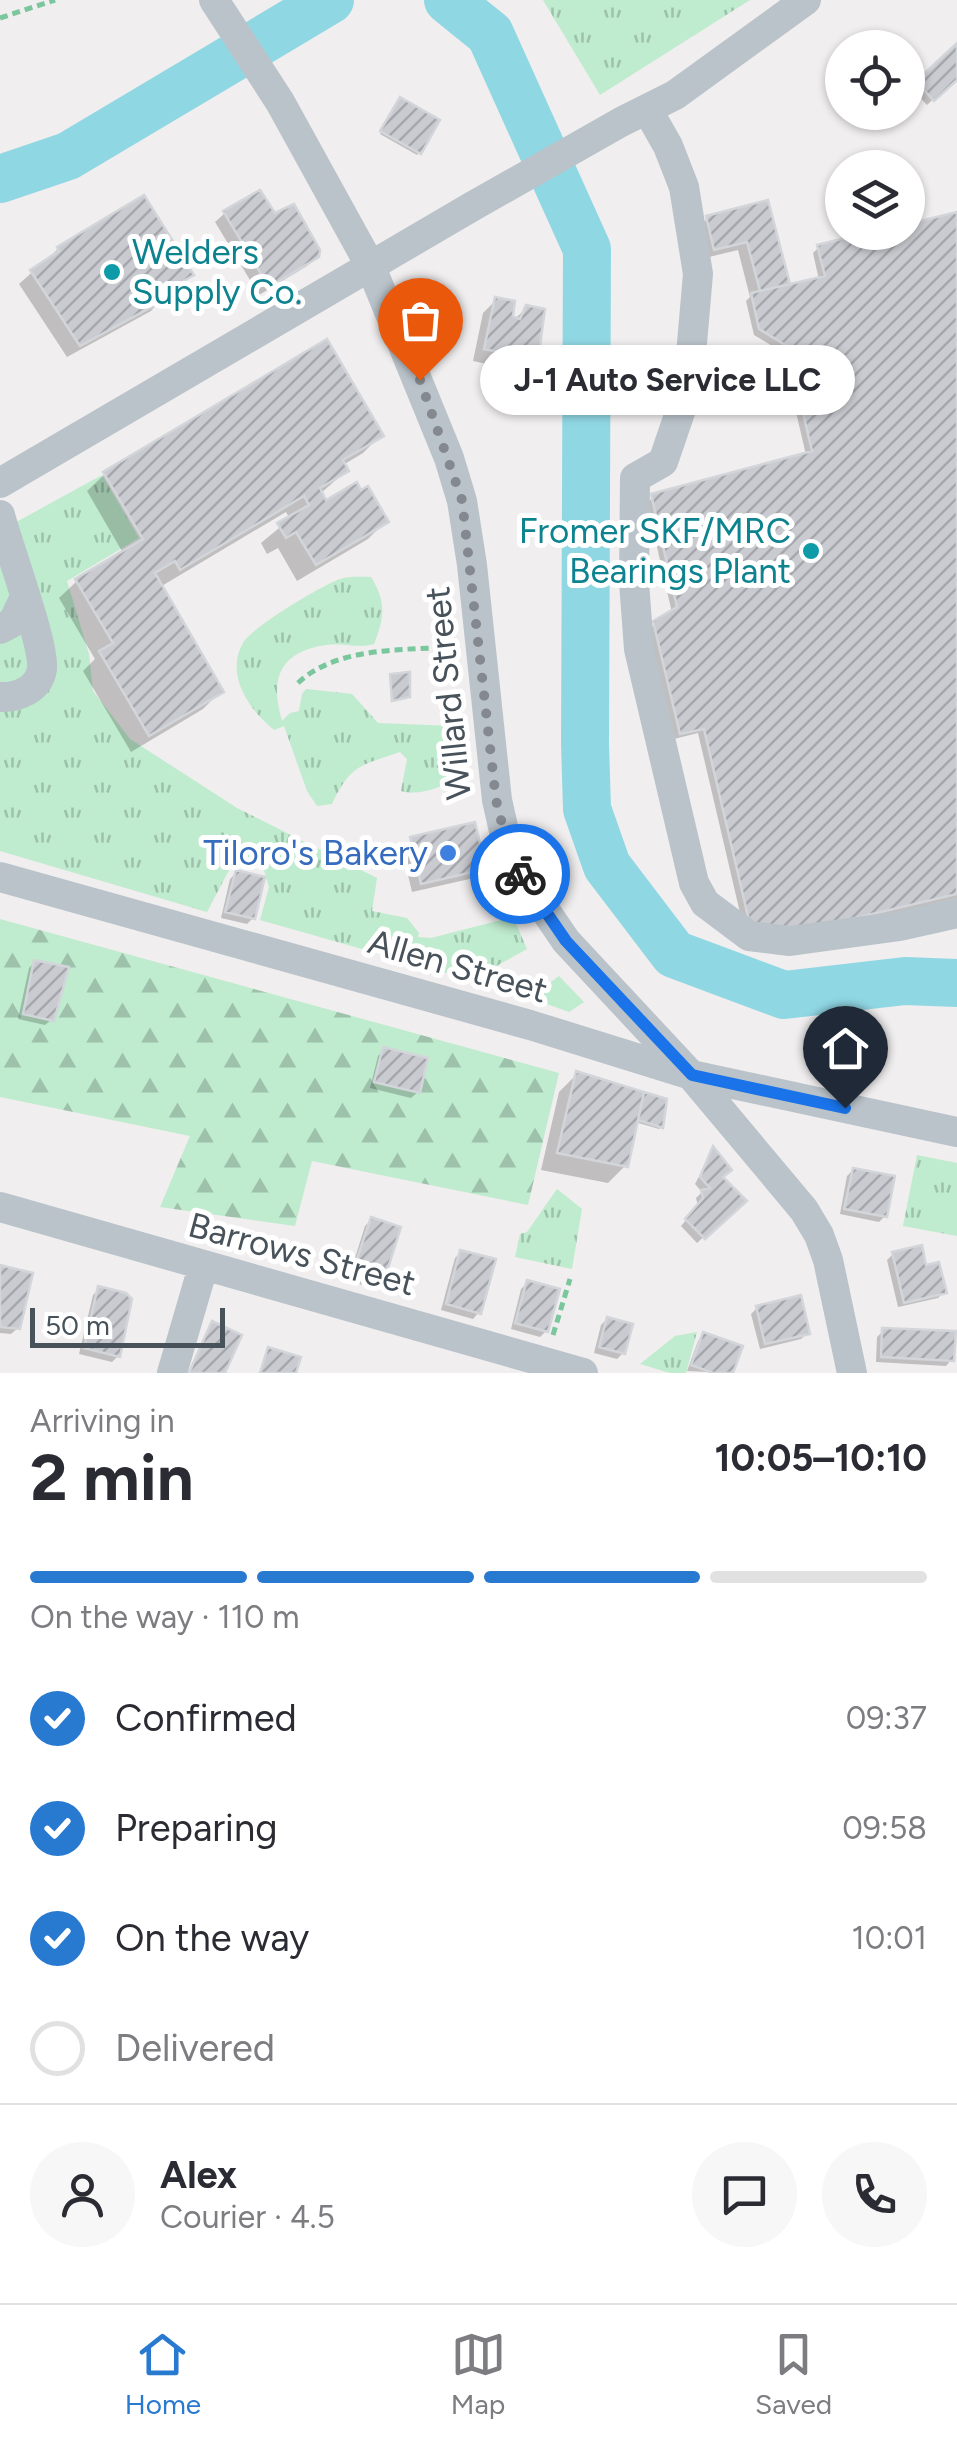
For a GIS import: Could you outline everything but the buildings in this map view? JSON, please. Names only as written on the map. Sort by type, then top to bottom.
[{"type":"street","name":"Willard Street","points":[[214,0],[280,102],[371,267],[420,380],[462,500],[496,800],[520,875],[566,941],[692,1075],[778,1175],[819,1235],[852,1373]]},
{"type":"street","points":[[0,483],[473,206],[675,95],[806,0]]},
{"type":"street","points":[[634,115],[668,146],[684,187],[698,274],[688,389],[664,462],[635,478],[634,582],[639,649],[694,882],[705,903],[748,936],[790,941],[900,926],[957,913]]},
{"type":"street","points":[[0,516],[39,644],[42,668],[27,690],[13,697],[0,697]]},
{"type":"street","points":[[0,629],[13,622],[24,599]]},
{"type":"street","name":"Allen Street","points":[[0,877],[530,1025],[692,1075],[957,1132]]},
{"type":"street","name":"Barrows Street","points":[[0,1208],[583,1373]]},
{"type":"street","points":[[172,1373],[203,1267]]},
{"type":"path","points":[[0,18],[55,0]]},
{"type":"path","points":[[298,683],[325,666],[359,655],[480,646]]},
{"type":"path","points":[[550,1343],[570,1280]]},
{"type":"green space","points":[[543,0],[750,0],[600,95]]},
{"type":"green space","points":[[102,475],[139,538],[67,581],[89,654],[93,691],[130,739],[237,808],[377,878],[372,911],[407,918],[418,937],[431,938],[513,917],[527,949],[471,980],[260,920],[269,887],[263,867],[237,855],[207,912],[0,851],[0,531]]},
{"type":"green space","points":[[371,577],[382,609],[374,644],[326,645],[288,661],[278,681],[282,721],[299,711],[306,689],[352,694],[378,723],[453,726],[457,776],[431,790],[401,791],[407,759],[400,752],[358,768],[332,804],[317,806],[307,791],[284,726],[274,730],[243,692],[238,680],[238,655],[249,636],[303,598],[340,579]]},
{"type":"green space","points":[[0,919],[559,1073],[528,1205],[312,1161],[295,1226],[160,1207],[190,1136],[0,1097]]},
{"type":"green space","points":[[559,976],[584,1002],[569,1012],[547,1004],[535,994]]},
{"type":"green space","points":[[917,1155],[957,1163],[957,1236],[903,1226]]},
{"type":"green space","points":[[557,1189],[582,1209],[572,1269],[515,1257],[520,1234],[527,1232]]},
{"type":"green space","points":[[697,1332],[686,1373],[670,1373],[640,1364],[675,1336]]},
{"type":"waterway","points":[[0,179],[68,156],[330,0]]},
{"type":"waterway","points":[[448,0],[490,34],[587,249],[587,809],[607,866],[674,954],[784,995],[905,981],[957,983]]},
{"type":"way so far","points":[[420,380],[462,500],[496,800],[520,874]]},
{"type":"place","name":"Welders Supply Co.","points":[[112,272]]},
{"type":"place","name":"J-1 Auto Service LLC","points":[[420,380]]},
{"type":"place","name":"Fromer SKF/MRC Bearings Plant","points":[[811,551]]},
{"type":"place","name":"Tiloro's Bakery","points":[[448,853]]},
{"type":"route","points":[[520,874],[566,941],[692,1075],[845,1108]]}]
